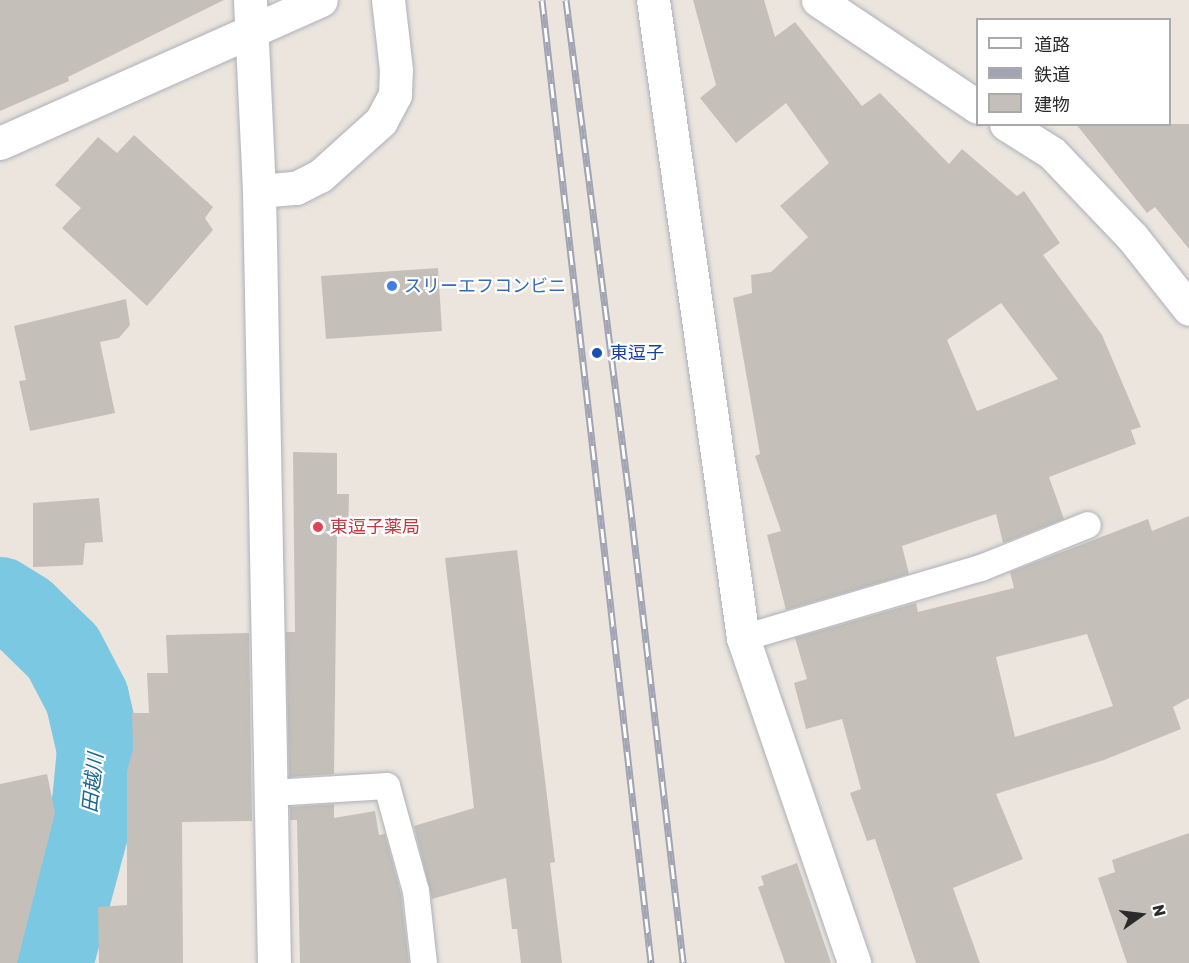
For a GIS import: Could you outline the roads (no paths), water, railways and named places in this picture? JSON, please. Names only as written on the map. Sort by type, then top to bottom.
[{"type":"street","points":[[0,143],[252,15],[321,0]]},
{"type":"street","points":[[259,191],[296,188],[320,176],[381,121],[395,95],[396,70],[388,0]]},
{"type":"street","points":[[653,0],[743,638],[854,963]]},
{"type":"street","points":[[818,0],[976,105]]},
{"type":"street","points":[[252,15],[259,191],[273,793],[274,963]]},
{"type":"street","points":[[1009,126],[1052,153],[1133,238],[1189,309]]},
{"type":"lane","points":[[743,638],[981,568],[1088,525]]},
{"type":"lane","points":[[273,793],[387,786],[416,891],[424,963]]},
{"type":"waterway","name":"田越川","points":[[0,599],[24,614],[63,652],[87,698],[99,750],[94,803],[51,963]]},
{"type":"railway","points":[[542,0],[651,963]]},
{"type":"railway","points":[[566,0],[630,503],[683,963]]},
{"type":"place","name":"スリーエフコンビニ","points":[[392,286]]},
{"type":"place","name":"東逗子","points":[[597,353]]},
{"type":"place","name":"東逗子薬局","points":[[318,527]]}]
